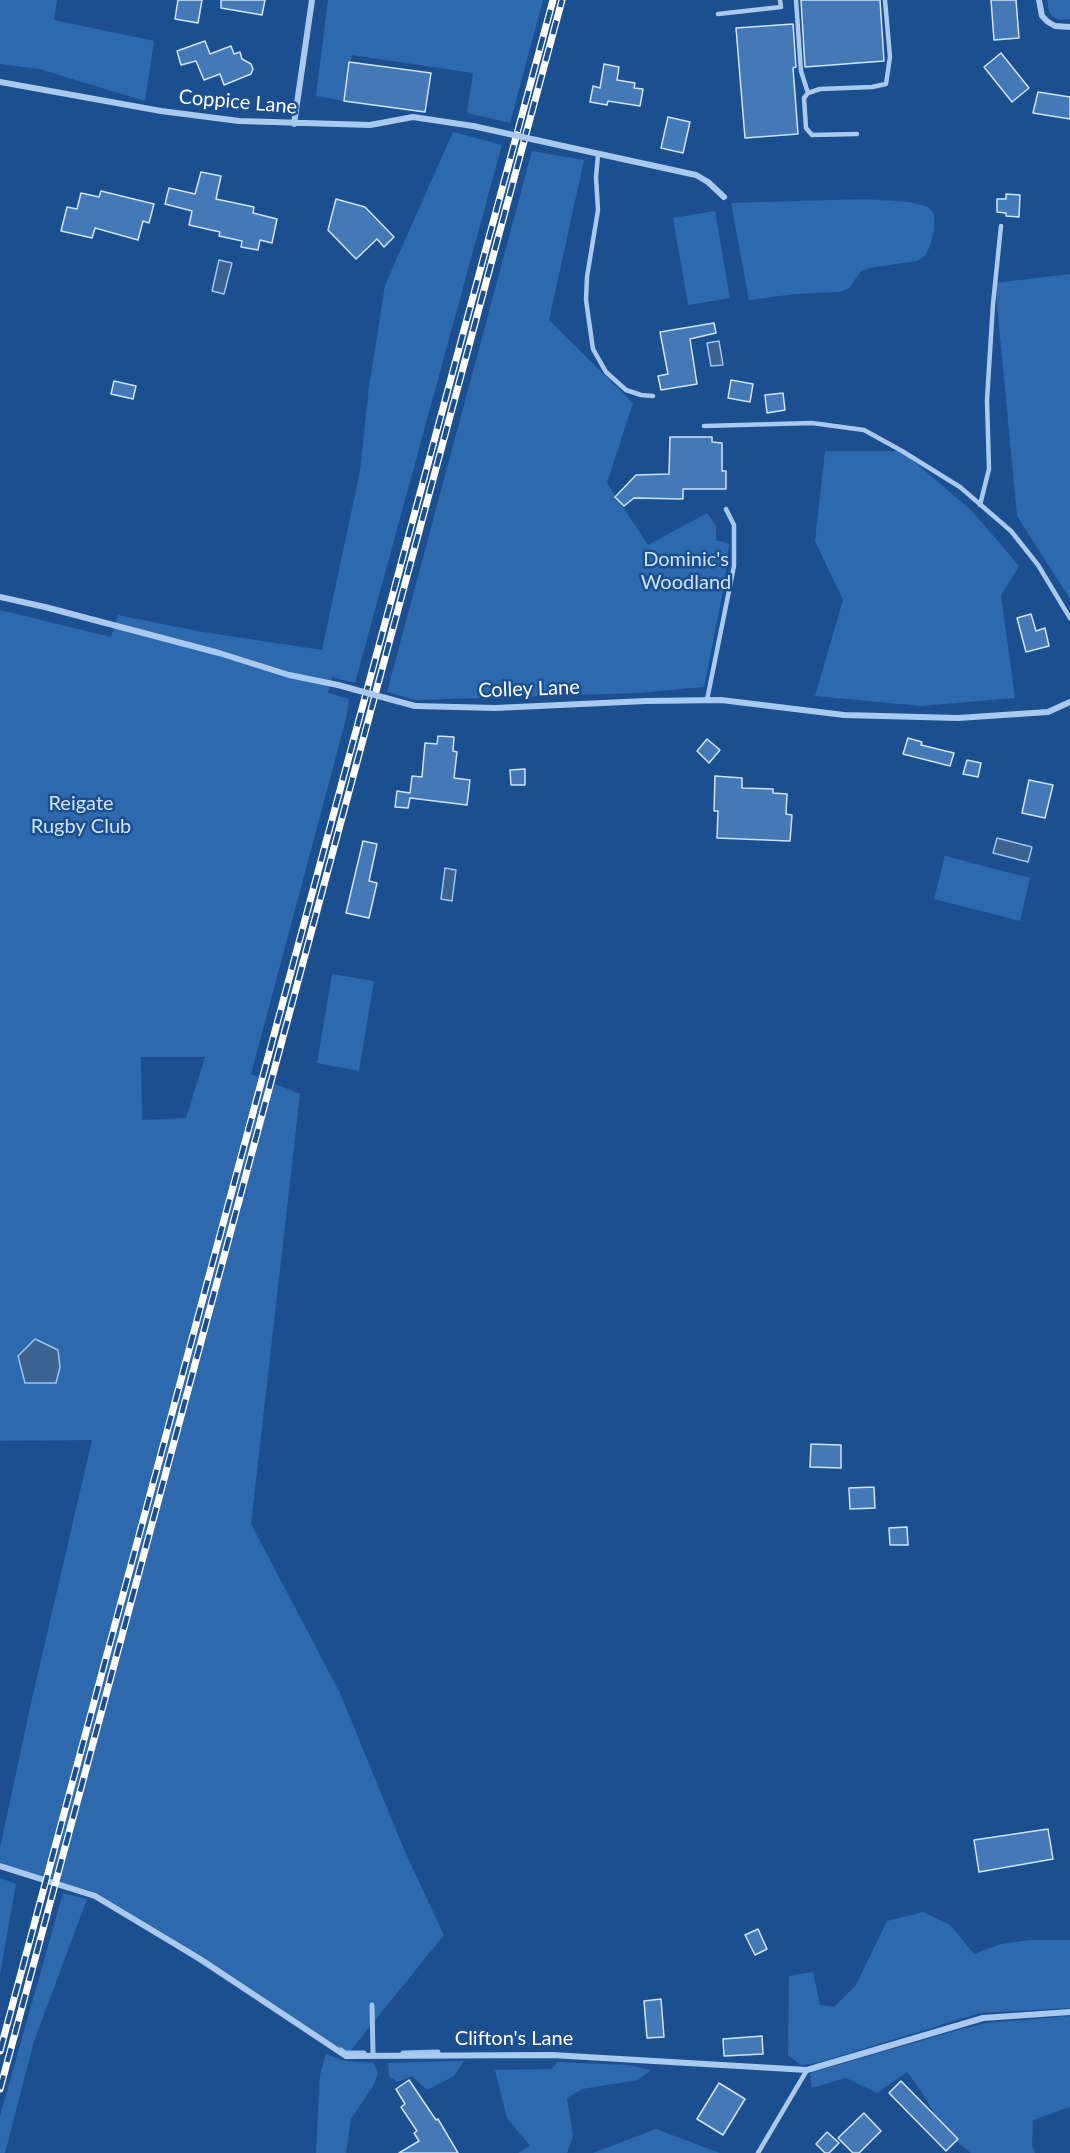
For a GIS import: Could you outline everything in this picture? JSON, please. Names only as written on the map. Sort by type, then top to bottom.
[{"type":"street","points":[[294,124],[312,0]]},
{"type":"street","points":[[1039,0],[1042,16],[1048,22],[1056,27],[1070,27]]},
{"type":"street","name":"Coppice Lane","points":[[0,82],[161,111],[239,121],[370,126],[413,117],[473,126],[598,155]]},
{"type":"street","points":[[598,155],[673,168],[696,175],[708,182],[724,197]]},
{"type":"street","name":"Colley Lane","points":[[0,597],[219,653],[289,675],[338,685],[416,706],[495,708],[722,700],[844,715],[958,718],[1048,712],[1070,702]]},
{"type":"street","name":"Clifton's Lane","points":[[0,1866],[95,1896],[200,1959],[346,2056],[552,2055],[807,2070],[983,2018],[1070,2012]]},
{"type":"lane","points":[[718,14],[781,7],[780,0]]},
{"type":"lane","points":[[796,0],[801,71],[808,93]]},
{"type":"lane","points":[[857,134],[812,135],[806,128],[804,98],[808,93],[820,89],[872,87],[886,84],[890,57],[885,0]]},
{"type":"lane","points":[[598,155],[596,177],[598,210],[587,277],[588,321],[593,349],[606,372],[626,390],[653,396]]},
{"type":"lane","points":[[980,505],[989,469],[987,400],[1001,226]]},
{"type":"lane","points":[[704,426],[812,423],[864,430],[960,487],[1011,531],[1038,565],[1070,618]]},
{"type":"lane","points":[[707,700],[734,566],[734,525],[726,509]]},
{"type":"lane","points":[[758,2153],[807,2070]]},
{"type":"green space","points":[[0,0],[57,0],[54,20],[154,41],[145,101],[39,69],[0,64]]},
{"type":"green space","points":[[328,0],[543,0],[510,123],[467,113],[473,73],[352,55],[344,101],[316,96]]},
{"type":"green space","points":[[1047,0],[1070,0],[1070,19],[1060,20],[1053,17]]},
{"type":"green space","name":"Reigate Rugby Club","points":[[453,132],[502,145],[355,683],[332,677],[328,693],[349,699],[346,719],[251,1074],[300,1094],[251,1524],[340,1693],[405,1852],[444,1935],[346,2056],[92,1895],[0,1866],[0,1848],[31,1703],[92,1440],[0,1441],[0,610],[111,637],[118,615],[203,632],[322,650],[360,471],[369,387],[385,285]],"holes":[[[141,1057],[205,1057],[186,1118],[142,1120]],[[35,1339],[58,1350],[18,1356]]]},
{"type":"green space","name":"Dominic's Woodland","points":[[532,151],[584,160],[549,320],[633,403],[607,483],[648,545],[707,513],[716,526],[716,540],[729,544],[724,587],[704,687],[638,693],[416,700],[387,692]]},
{"type":"green space","points":[[865,199],[910,202],[928,207],[934,214],[934,230],[925,256],[917,261],[861,271],[849,288],[840,292],[795,294],[749,300],[731,203]]},
{"type":"green space","points":[[715,211],[730,298],[688,305],[673,218]]},
{"type":"green space","points":[[1070,274],[1070,599],[1017,516],[995,283]]},
{"type":"green space","points":[[825,451],[902,451],[973,512],[1019,566],[1001,595],[1015,698],[921,706],[815,696],[843,600],[815,541]]},
{"type":"green space","points":[[945,856],[1030,878],[1020,921],[934,899]]},
{"type":"green space","points":[[332,974],[374,981],[359,1071],[317,1063]]},
{"type":"green space","points":[[0,1878],[16,1884],[0,1974]]},
{"type":"green space","points":[[63,1893],[87,1899],[34,2041],[5,2153],[0,2153],[0,2116]]},
{"type":"green space","points":[[923,1912],[950,1925],[974,1954],[1001,1944],[1030,1940],[1070,1940],[1070,2008],[980,2013],[817,2063],[801,2065],[788,2055],[789,1976],[813,1972],[820,2005],[834,2007],[856,1985],[887,1921]]},
{"type":"green space","points":[[1070,2016],[1070,2107],[1033,2120],[1032,2145],[1035,2153],[971,2153],[945,2132],[907,2072],[877,2093],[846,2078],[812,2088],[810,2073],[958,2030],[987,2023]]},
{"type":"green space","points":[[326,2054],[345,2061],[374,2063],[378,2074],[373,2086],[351,2119],[346,2153],[316,2153],[320,2075]]},
{"type":"green space","points":[[464,2061],[454,2076],[427,2090],[412,2076],[397,2082],[389,2076],[388,2063]]},
{"type":"green space","points":[[557,2062],[628,2065],[651,2070],[638,2080],[582,2089],[567,2098],[573,2136],[567,2153],[518,2153],[530,2146],[507,2118],[495,2070],[552,2069]]},
{"type":"green space","points":[[656,2129],[720,2153],[593,2153]]},
{"type":"shaded area","points":[[219,260],[232,263],[224,294],[212,291]]},
{"type":"shaded area","points":[[719,341],[723,365],[711,366],[707,343]]},
{"type":"shaded area","points":[[997,838],[1032,847],[1028,862],[993,853]]},
{"type":"shaded area","points":[[445,868],[456,870],[452,901],[441,899]]},
{"type":"shaded area","points":[[35,1339],[58,1350],[60,1367],[56,1383],[25,1383],[18,1356]]},
{"type":"building","points":[[178,0],[202,0],[198,23],[175,19]]},
{"type":"building","points":[[221,0],[265,0],[262,15],[221,8]]},
{"type":"building","points":[[801,0],[880,0],[884,61],[805,67]]},
{"type":"building","points":[[991,0],[1016,0],[1019,38],[994,40]]},
{"type":"building","points":[[793,24],[796,67],[793,68],[798,134],[745,138],[736,28]]},
{"type":"building","points":[[205,41],[210,54],[231,46],[234,54],[240,52],[242,59],[251,64],[253,69],[251,74],[224,85],[220,74],[204,80],[196,61],[181,65],[177,51]]},
{"type":"building","points":[[1001,53],[1029,88],[1012,102],[984,67]]},
{"type":"building","points":[[349,62],[431,73],[425,112],[344,101]]},
{"type":"building","points":[[604,64],[619,67],[617,80],[635,83],[634,88],[643,89],[640,106],[608,101],[607,105],[590,102],[593,86],[600,88]]},
{"type":"building","points":[[1038,92],[1070,97],[1070,119],[1033,113]]},
{"type":"building","points":[[668,117],[690,122],[683,153],[661,148]]},
{"type":"building","points":[[201,172],[221,176],[216,199],[254,207],[253,213],[277,219],[272,243],[260,240],[258,250],[241,247],[242,241],[219,236],[220,232],[189,225],[192,211],[165,204],[169,188],[195,194]]},
{"type":"building","points":[[101,191],[154,204],[149,223],[143,221],[138,240],[95,228],[92,238],[61,231],[67,207],[77,209],[81,193],[99,197]]},
{"type":"building","points":[[1006,194],[1020,195],[1019,217],[1006,216],[1006,213],[997,212],[997,199],[1006,199]]},
{"type":"building","points":[[336,199],[365,207],[394,237],[384,247],[377,239],[356,259],[328,230]]},
{"type":"building","points":[[714,323],[716,333],[690,339],[697,384],[661,390],[658,376],[668,374],[660,332]]},
{"type":"building","points":[[731,380],[753,384],[750,402],[728,398]]},
{"type":"building","points":[[114,381],[136,386],[133,399],[111,394]]},
{"type":"building","points":[[783,393],[785,410],[767,413],[765,395]]},
{"type":"building","points":[[670,437],[712,437],[712,442],[722,443],[722,471],[726,471],[726,489],[683,489],[683,499],[634,498],[624,506],[615,497],[636,475],[669,474]]},
{"type":"building","points":[[1031,614],[1036,631],[1045,628],[1049,646],[1026,652],[1017,618]]},
{"type":"building","points":[[438,736],[454,737],[453,751],[457,752],[454,778],[470,780],[467,805],[410,798],[408,808],[395,807],[397,791],[410,793],[412,776],[422,777],[425,743],[437,744]]},
{"type":"building","points":[[908,738],[922,742],[921,745],[954,753],[950,766],[903,754]]},
{"type":"building","points":[[707,739],[720,750],[709,763],[697,751]]},
{"type":"building","points":[[967,760],[981,763],[978,777],[963,774]]},
{"type":"building","points":[[525,769],[525,785],[511,785],[510,770]]},
{"type":"building","points":[[715,776],[742,778],[742,788],[773,789],[773,793],[787,794],[786,814],[792,815],[790,841],[717,838],[718,811],[714,811]]},
{"type":"building","points":[[1029,780],[1053,785],[1045,818],[1022,813]]},
{"type":"building","points":[[363,841],[377,844],[369,881],[377,883],[369,918],[346,913]]},
{"type":"building","points":[[811,1444],[841,1445],[841,1468],[810,1467]]},
{"type":"building","points":[[874,1487],[875,1508],[850,1509],[849,1488]]},
{"type":"building","points":[[907,1527],[908,1545],[890,1545],[889,1528]]},
{"type":"building","points":[[1048,1829],[1053,1859],[979,1872],[974,1840]]},
{"type":"building","points":[[758,1929],[767,1949],[755,1955],[745,1935]]},
{"type":"building","points":[[661,1999],[664,2037],[647,2038],[644,2001]]},
{"type":"building","points":[[762,2036],[763,2054],[724,2056],[723,2039]]},
{"type":"building","points":[[409,2080],[436,2120],[438,2119],[458,2153],[399,2153],[419,2141],[414,2133],[417,2131],[401,2107],[405,2104],[396,2089]]},
{"type":"building","points":[[901,2081],[958,2139],[946,2151],[889,2093]]},
{"type":"building","points":[[719,2083],[745,2099],[723,2135],[697,2119]]},
{"type":"building","points":[[864,2113],[881,2131],[859,2153],[853,2153],[838,2138]]},
{"type":"building","points":[[827,2132],[839,2143],[829,2153],[825,2153],[816,2144]]},
{"type":"waterway","points":[[372,2005],[373,2053]]},
{"type":"waterway","points":[[341,2050],[345,2053],[364,2053]]},
{"type":"waterway","points":[[403,2053],[438,2052]]},
{"type":"railway","points":[[0,2051],[553,0]]},
{"type":"railway","points":[[0,2089],[562,0]]}]
